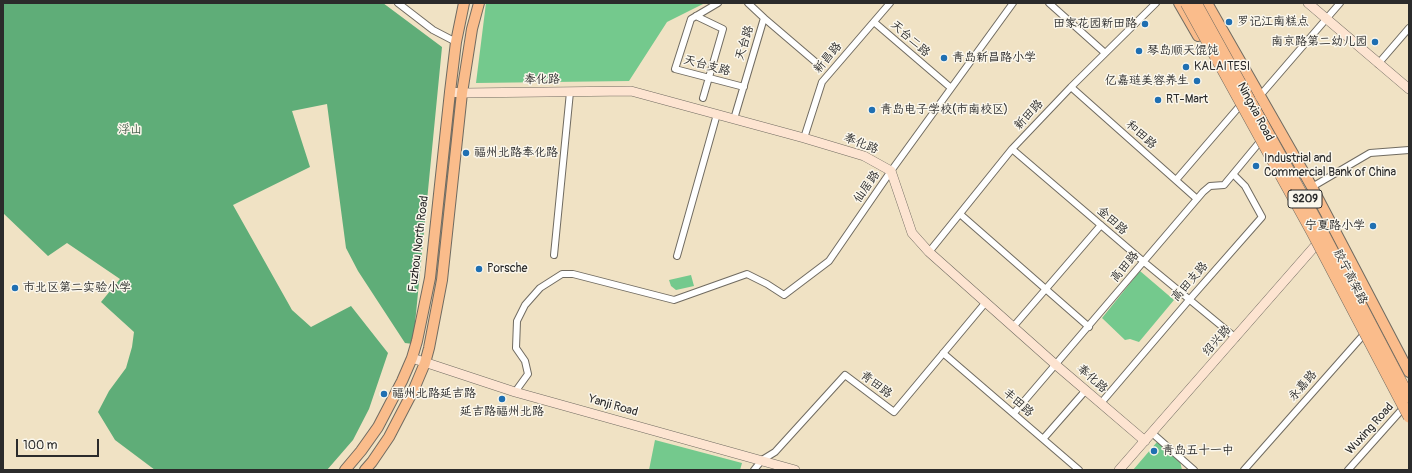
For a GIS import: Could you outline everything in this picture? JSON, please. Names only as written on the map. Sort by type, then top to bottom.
[{"type":"highway","name":"胶宁高架路","points":[[1186,3],[1312,232],[1405,414]]},
{"type":"highway","name":"胶宁高架路","points":[[1196,3],[1320,227],[1409,397]]},
{"type":"main road","name":"Fuzhou North Road","points":[[345,470],[378,427],[412,358],[417,341],[430,278],[456,42],[464,3]]},
{"type":"main road","points":[[365,470],[389,437],[414,389],[425,363],[442,280],[462,93],[472,29],[479,3]]},
{"type":"main road","name":"Ningxia Road","points":[[1179,3],[1315,246],[1361,337],[1405,414],[1409,425]]},
{"type":"main road","name":"Ningxia Road","points":[[1207,3],[1312,187],[1409,372]]},
{"type":"street","points":[[398,3],[432,30],[456,42]]},
{"type":"street","name":"天台支路","points":[[718,3],[691,19],[675,69],[744,87]]},
{"type":"street","name":"天台路","points":[[734,119],[764,18],[748,3]]},
{"type":"street","name":"仙居路","points":[[516,392],[528,374],[525,361],[516,348],[517,321],[525,305],[540,288],[562,274],[573,274],[674,300],[747,274],[784,295],[829,261],[891,171],[1013,3]]},
{"type":"street","points":[[1049,3],[1105,53]]},
{"type":"street","name":"新田路","points":[[929,252],[1012,149],[1071,87],[1156,3]]},
{"type":"street","points":[[1308,3],[1409,89]]},
{"type":"street","points":[[1176,180],[1238,108],[1260,96],[1340,3]]},
{"type":"street","name":"新昌路","points":[[804,138],[822,82],[888,4]]},
{"type":"street","points":[[696,16],[723,29],[703,98]]},
{"type":"street","points":[[764,18],[819,65]]},
{"type":"street","name":"天台二路","points":[[874,22],[951,88]]},
{"type":"street","points":[[1378,64],[1409,28]]},
{"type":"street","name":"和田路","points":[[1071,87],[1197,199]]},
{"type":"street","name":"奉化路","points":[[450,92],[631,91],[804,138],[864,156],[891,171],[912,233],[929,252],[1056,365],[1145,441]]},
{"type":"street","points":[[554,256],[570,92]]},
{"type":"street","points":[[677,256],[717,114]]},
{"type":"street","name":"高田路","points":[[1014,413],[1203,192],[1210,186],[1224,185],[1258,144]]},
{"type":"street","name":"金田路","points":[[1012,149],[1101,226],[1236,338]]},
{"type":"street","points":[[1312,187],[1370,153],[1409,150]]},
{"type":"street","name":"高田支路","points":[[1101,403],[1262,217],[1245,186],[1233,174]]},
{"type":"street","points":[[960,214],[1047,288],[1089,327]]},
{"type":"street","points":[[1014,327],[1101,226]]},
{"type":"street","name":"绍兴路","points":[[1119,470],[1236,338],[1332,226]]},
{"type":"street","name":"青田路","points":[[762,460],[775,452],[845,375],[894,412],[986,302]]},
{"type":"street","name":"永嘉路","points":[[1244,470],[1379,317]]},
{"type":"street","name":"丰田路","points":[[943,353],[1079,470]]},
{"type":"street","name":"Yanji Road","points":[[412,358],[516,392],[795,470]]},
{"type":"street","points":[[1043,439],[1086,390]]},
{"type":"street","name":"Wuxing Road","points":[[1348,470],[1405,414],[1409,402]]},
{"type":"street","points":[[1152,433],[1194,470]]},
{"type":"street","points":[[754,470],[762,460]]},
{"type":"green space","name":"浮山","points":[[3,3],[383,3],[442,47],[413,344],[405,343],[358,271],[346,248],[327,104],[292,111],[310,167],[233,205],[292,310],[311,327],[351,306],[388,353],[369,409],[353,440],[327,470],[155,470],[115,440],[98,412],[109,391],[126,368],[132,347],[134,332],[101,302],[120,279],[67,243],[48,256],[3,213]]},
{"type":"green space","points":[[486,3],[705,3],[667,22],[629,81],[476,83]]},
{"type":"green space","points":[[1140,271],[1174,300],[1139,342],[1130,339],[1125,340],[1102,318]]},
{"type":"green space","points":[[691,275],[694,286],[676,290],[671,286],[669,280]]},
{"type":"green space","points":[[655,440],[742,463],[740,470],[649,470]]},
{"type":"green space","points":[[1157,442],[1180,461],[1182,470],[1133,470]]},
{"type":"place","name":"罗记江南糕点","points":[[1229,22]]},
{"type":"place","name":"田家花园新田路","points":[[1145,24]]},
{"type":"place","name":"南京路第二幼儿园","points":[[1375,42]]},
{"type":"place","name":"琴岛顺天馄饨","points":[[1139,51]]},
{"type":"place","name":"青岛新昌路小学","points":[[944,58]]},
{"type":"place","name":"KALAITESI","points":[[1186,67]]},
{"type":"place","name":"亿嘉琏美容养生","points":[[1197,81]]},
{"type":"place","name":"RT-Mart","points":[[1158,100]]},
{"type":"place","name":"青岛电子学校(市南校区)","points":[[872,110]]},
{"type":"place","name":"福州北路奉化路","points":[[466,153]]},
{"type":"place","name":"Industrial and Commercial Bank of China","points":[[1256,166]]},
{"type":"place","name":"宁夏路小学","points":[[1373,226]]},
{"type":"place","name":"Porsche","points":[[479,269]]},
{"type":"place","name":"市北区第二实验小学","points":[[15,288]]},
{"type":"place","name":"福州北路延吉路","points":[[384,394]]},
{"type":"place","name":"延吉路福州北路","points":[[502,399]]},
{"type":"place","name":"青岛五十一中","points":[[1154,451]]}]
